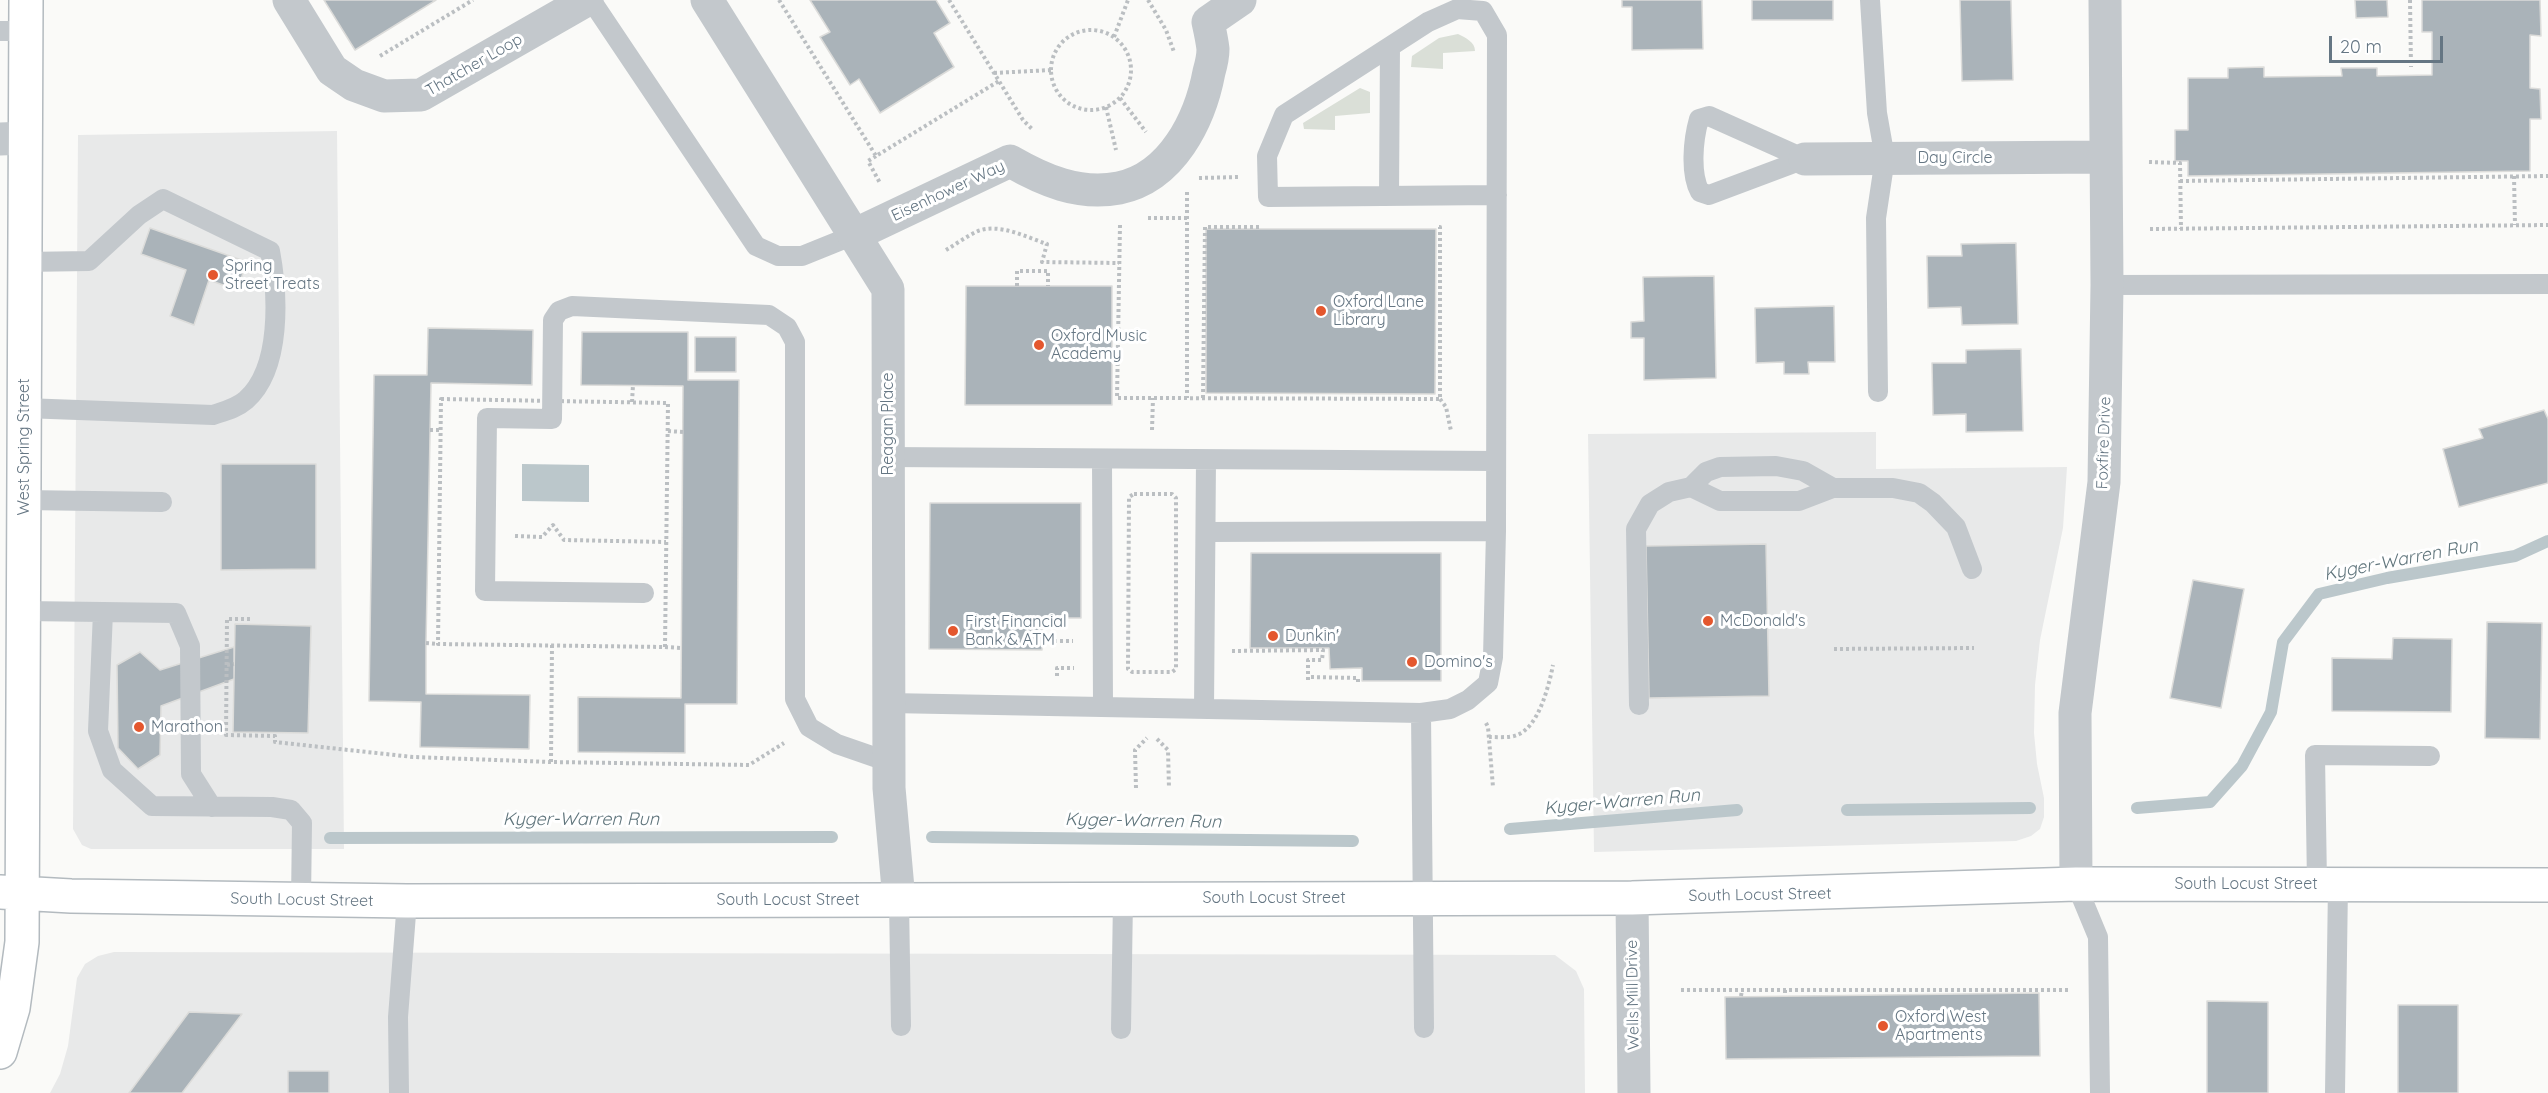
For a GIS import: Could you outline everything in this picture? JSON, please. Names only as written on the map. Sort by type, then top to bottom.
[{"type":"street","name":"Thatcher Loop","points":[[289,0],[332,70],[354,85],[384,96],[421,95],[589,0]]},
{"type":"street","name":"Reagan Place","points":[[707,0],[888,289],[889,788],[899,900]]},
{"type":"street","name":"Eisenhower Way","points":[[854,235],[1010,161],[1044,180],[1077,188],[1119,188],[1146,177],[1170,157],[1192,128],[1206,92],[1213,51],[1208,22],[1240,0]]},
{"type":"street","name":"Foxfire Drive","points":[[2076,884],[2075,713],[2104,482],[2107,285],[2105,0]]},
{"type":"street","name":"West Spring Street","points":[[0,1052],[14,1008],[22,942],[11,893],[23,611],[24,500],[24,262],[12,139],[17,21]]},
{"type":"street","name":"Day Circle","points":[[1805,159],[2105,157]]},
{"type":"street","name":"South Locust Street","points":[[11,893],[71,897],[407,902],[1632,898],[2076,884],[2548,885]]},
{"type":"street","name":"Wells Mill Drive","points":[[1632,898],[1634,1093]]},
{"type":"lane","points":[[589,0],[756,246],[778,256],[802,256],[854,235]]},
{"type":"lane","points":[[1870,0],[1877,113],[1885,158],[1876,218],[1878,392]]},
{"type":"lane","points":[[889,703],[1421,713],[1450,709],[1468,700],[1488,683],[1493,657],[1496,531],[1497,195],[1497,35],[1484,11],[1457,9],[1428,22],[1284,115],[1267,156],[1268,197],[1497,195]]},
{"type":"lane","points":[[1389,196],[1390,48]]},
{"type":"lane","points":[[1709,116],[1805,159],[1709,195],[1700,192],[1694,182],[1695,131],[1699,119],[1709,116]]},
{"type":"lane","points":[[24,262],[89,261],[139,215],[164,200],[270,251],[273,271],[274,336],[268,369],[258,387],[235,408],[213,415],[24,408]]},
{"type":"lane","points":[[2107,285],[2548,284]]},
{"type":"lane","points":[[644,593],[484,591],[487,418],[552,419],[553,320],[559,311],[572,306],[769,315],[787,327],[795,342],[795,699],[809,727],[837,744],[889,762]]},
{"type":"lane","points":[[888,457],[1496,461]]},
{"type":"lane","points":[[1102,459],[1103,707]]},
{"type":"lane","points":[[1204,709],[1206,460]]},
{"type":"lane","points":[[1639,705],[1636,529],[1650,504],[1669,492],[1691,487],[1706,472],[1720,466],[1776,466],[1803,471],[1833,488]]},
{"type":"lane","points":[[1691,487],[1720,501],[1799,501],[1833,488],[1893,488],[1919,493],[1933,503],[1956,528],[1972,569]]},
{"type":"lane","points":[[24,500],[162,502]]},
{"type":"lane","points":[[1206,532],[1496,531]]},
{"type":"lane","points":[[23,611],[176,613],[190,646],[191,774],[212,807]]},
{"type":"lane","points":[[103,612],[98,731],[112,770],[152,806],[272,807],[291,810],[302,824],[301,900]]},
{"type":"lane","points":[[1421,713],[1424,1028]]},
{"type":"lane","points":[[2335,1093],[2328,884],[2314,755],[2430,756]]},
{"type":"lane","points":[[2076,884],[2098,936],[2100,1093]]},
{"type":"lane","points":[[1121,1029],[1123,899]]},
{"type":"lane","points":[[899,900],[901,1026]]},
{"type":"lane","points":[[399,1093],[399,1017],[407,902]]},
{"type":"path","points":[[779,0],[876,156]]},
{"type":"path","points":[[949,0],[1023,120],[1035,133]]},
{"type":"path","points":[[1114,37],[1128,0]]},
{"type":"path","points":[[1148,0],[1166,30],[1175,61]]},
{"type":"path","points":[[2410,0],[2411,67]]},
{"type":"path","points":[[354,85],[368,64],[471,1]]},
{"type":"path","points":[[1087,30],[1101,30],[1114,37],[1124,47],[1130,59],[1131,73],[1128,87],[1120,98],[1106,107],[1091,110],[1075,107],[1063,98],[1054,85],[1051,70],[1053,55],[1061,43],[1072,34],[1087,30]]},
{"type":"path","points":[[994,73],[1051,70]]},
{"type":"path","points":[[882,188],[868,161],[999,81]]},
{"type":"path","points":[[1120,98],[1152,139]]},
{"type":"path","points":[[1106,107],[1118,159]]},
{"type":"path","points":[[1146,133],[1153,127]]},
{"type":"path","points":[[1108,152],[1116,150]]},
{"type":"path","points":[[2149,162],[2180,163],[2181,229]]},
{"type":"path","points":[[1198,178],[1268,176]]},
{"type":"path","points":[[2514,176],[2515,225]]},
{"type":"path","points":[[2181,181],[2548,176]]},
{"type":"path","points":[[1187,189],[1187,398]]},
{"type":"path","points":[[1120,218],[1117,398],[1440,399]]},
{"type":"path","points":[[1142,218],[1187,218]]},
{"type":"path","points":[[2150,229],[2548,225]]},
{"type":"path","points":[[1203,398],[1205,227],[1263,227]]},
{"type":"path","points":[[1428,227],[1440,228],[1440,399],[1446,407],[1453,439]]},
{"type":"path","points":[[946,250],[979,231],[1003,229],[1047,244],[1042,262],[1043,270]]},
{"type":"path","points":[[1042,262],[1119,263]]},
{"type":"path","points":[[1017,286],[1017,271],[1043,270],[1048,271],[1048,286]]},
{"type":"path","points":[[632,402],[633,386]]},
{"type":"path","points":[[1152,436],[1153,398]]},
{"type":"path","points":[[438,644],[441,399],[668,403],[665,647]]},
{"type":"path","points":[[430,430],[441,430]]},
{"type":"path","points":[[668,431],[683,432]]},
{"type":"path","points":[[1134,494],[1172,494],[1176,498],[1176,669],[1172,672],[1132,672],[1128,669],[1129,497],[1134,494]]},
{"type":"path","points":[[486,535],[542,537],[553,525],[564,540],[666,542]]},
{"type":"path","points":[[250,619],[227,619],[226,735],[275,736],[275,742],[413,758],[749,765],[809,727]]},
{"type":"path","points":[[1232,640],[1232,651],[1323,650],[1322,660],[1308,660],[1308,677]]},
{"type":"path","points":[[1042,641],[1080,641]]},
{"type":"path","points":[[426,643],[681,648]]},
{"type":"path","points":[[551,762],[552,645]]},
{"type":"path","points":[[1834,649],[1974,648]]},
{"type":"path","points":[[227,665],[234,664]]},
{"type":"path","points":[[1489,737],[1516,736],[1523,732],[1537,714],[1547,692],[1553,665]]},
{"type":"path","points":[[1057,707],[1057,668],[1081,668]]},
{"type":"path","points":[[1480,716],[1488,727],[1492,787]]},
{"type":"path","points":[[1136,788],[1135,750],[1151,734],[1168,750],[1169,788]]},
{"type":"path","points":[[1681,990],[1803,990],[1863,993],[2099,990]]},
{"type":"path","points":[[1741,996],[1742,990]]},
{"type":"path","points":[[1785,990],[1785,996]]},
{"type":"path","points":[[1803,990],[1803,996]]},
{"type":"shaded area","points":[[1458,34],[1472,43],[1475,51],[1443,53],[1443,69],[1411,67],[1412,56],[1439,38]]},
{"type":"shaded area","points":[[1360,88],[1370,92],[1370,113],[1335,116],[1335,130],[1304,129],[1303,123]]},
{"type":"shaded area","points":[[337,131],[344,849],[91,849],[82,845],[73,829],[78,135]]},
{"type":"shaded area","points":[[1876,432],[1876,469],[2067,467],[2063,528],[2040,640],[2035,685],[2034,733],[2044,798],[2044,817],[2040,829],[2031,836],[2016,841],[1594,852],[1588,434]]},
{"type":"shaded area","points":[[522,464],[589,465],[589,502],[522,501]]},
{"type":"shaded area","points":[[114,952],[1555,955],[1576,971],[1584,989],[1585,1093],[50,1093],[60,1074],[68,1046],[77,978],[85,964],[98,956]]},
{"type":"building","points":[[324,0],[436,0],[355,50]]},
{"type":"building","points":[[810,0],[936,0],[950,23],[934,33],[954,67],[880,113],[859,79],[850,85],[820,37],[830,32]]},
{"type":"building","points":[[1622,0],[1702,0],[1703,49],[1632,50],[1632,7],[1622,7]]},
{"type":"building","points":[[1752,0],[1833,0],[1833,20],[1752,20]]},
{"type":"building","points":[[1960,0],[2011,0],[2013,80],[1962,81]]},
{"type":"building","points":[[2355,0],[2387,0],[2388,17],[2356,18]]},
{"type":"building","points":[[2422,0],[2540,0],[2541,36],[2530,35],[2530,88],[2540,89],[2541,119],[2530,119],[2530,171],[2188,176],[2188,161],[2175,161],[2175,130],[2188,130],[2188,78],[2228,78],[2228,68],[2264,67],[2264,77],[2342,76],[2341,68],[2377,68],[2377,76],[2432,75],[2432,32],[2422,32]]},
{"type":"building","name":"Spring Street Treats","points":[[150,228],[247,262],[237,290],[209,280],[194,325],[170,316],[186,270],[141,254]]},
{"type":"building","name":"Oxford Lane Library","points":[[1206,229],[1436,229],[1435,394],[1206,393]]},
{"type":"building","points":[[2016,243],[2018,324],[1962,325],[1961,307],[1928,308],[1927,256],[1962,256],[1961,244]]},
{"type":"building","points":[[1714,276],[1716,378],[1644,380],[1644,338],[1631,338],[1631,322],[1644,321],[1643,277]]},
{"type":"building","name":"Oxford Music Academy","points":[[966,286],[1112,286],[1112,405],[965,405]]},
{"type":"building","points":[[1834,306],[1835,362],[1808,362],[1809,374],[1784,374],[1784,362],[1756,363],[1755,308]]},
{"type":"building","points":[[428,328],[533,330],[532,385],[431,383],[426,643],[426,694],[530,695],[529,749],[420,747],[421,702],[369,701],[374,375],[427,375]]},
{"type":"building","points":[[582,332],[688,332],[688,380],[739,380],[737,704],[685,704],[685,753],[578,752],[578,697],[681,698],[683,386],[581,385]]},
{"type":"building","points":[[695,337],[736,337],[736,372],[695,372]]},
{"type":"building","points":[[2021,349],[2023,431],[1966,432],[1966,414],[1933,415],[1932,363],[1966,363],[1966,350]]},
{"type":"building","points":[[2544,410],[2548,419],[2548,483],[2459,507],[2443,449],[2483,438],[2479,429]]},
{"type":"building","points":[[221,464],[316,464],[316,569],[221,570]]},
{"type":"building","points":[[930,503],[1081,503],[1081,618],[1042,618],[1042,650],[929,649]]},
{"type":"building","name":"McDonald's","points":[[1766,544],[1769,696],[1649,698],[1646,546]]},
{"type":"building","points":[[1251,553],[1441,553],[1441,681],[1362,681],[1362,668],[1330,669],[1329,648],[1250,648]]},
{"type":"building","points":[[2193,580],[2244,589],[2221,708],[2170,698]]},
{"type":"building","points":[[2487,622],[2542,623],[2540,739],[2485,738]]},
{"type":"building","points":[[235,624],[311,626],[308,733],[233,732]]},
{"type":"building","points":[[2393,638],[2452,639],[2451,712],[2332,711],[2332,658],[2392,659]]},
{"type":"building","name":"Marathon","points":[[234,647],[234,679],[161,706],[160,755],[138,769],[118,748],[117,665],[140,652],[160,670]]},
{"type":"building","name":"Oxford West Apartments","points":[[2039,993],[2040,1056],[1726,1059],[1725,997]]},
{"type":"building","points":[[2207,1001],[2268,1002],[2268,1093],[2207,1093]]},
{"type":"building","points":[[2398,1005],[2458,1005],[2458,1093],[2398,1093]]},
{"type":"building","points":[[189,1012],[242,1014],[182,1093],[129,1093]]},
{"type":"building","points":[[288,1071],[329,1071],[329,1093],[288,1093]]},
{"type":"waterway","name":"Kyger-Warren Run","points":[[2137,808],[2210,802],[2242,766],[2271,712],[2283,642],[2319,594],[2387,578],[2515,556],[2548,541]]},
{"type":"waterway","name":"Kyger-Warren Run","points":[[1847,810],[2030,808]]},
{"type":"waterway","name":"Kyger-Warren Run","points":[[1510,829],[1737,810]]},
{"type":"waterway","name":"Kyger-Warren Run","points":[[330,838],[832,837]]},
{"type":"waterway","name":"Kyger-Warren Run","points":[[932,837],[1353,841]]},
{"type":"place","name":"Spring Street Treats","points":[[213,275]]},
{"type":"place","name":"Oxford Lane Library","points":[[1321,311]]},
{"type":"place","name":"Oxford Music Academy","points":[[1039,345]]},
{"type":"place","name":"McDonald's","points":[[1708,621]]},
{"type":"place","name":"First Financial Bank & ATM","points":[[953,631]]},
{"type":"place","name":"Dunkin'","points":[[1273,636]]},
{"type":"place","name":"Domino's","points":[[1412,662]]},
{"type":"place","name":"Marathon","points":[[139,727]]},
{"type":"place","name":"Oxford West Apartments","points":[[1883,1026]]}]
